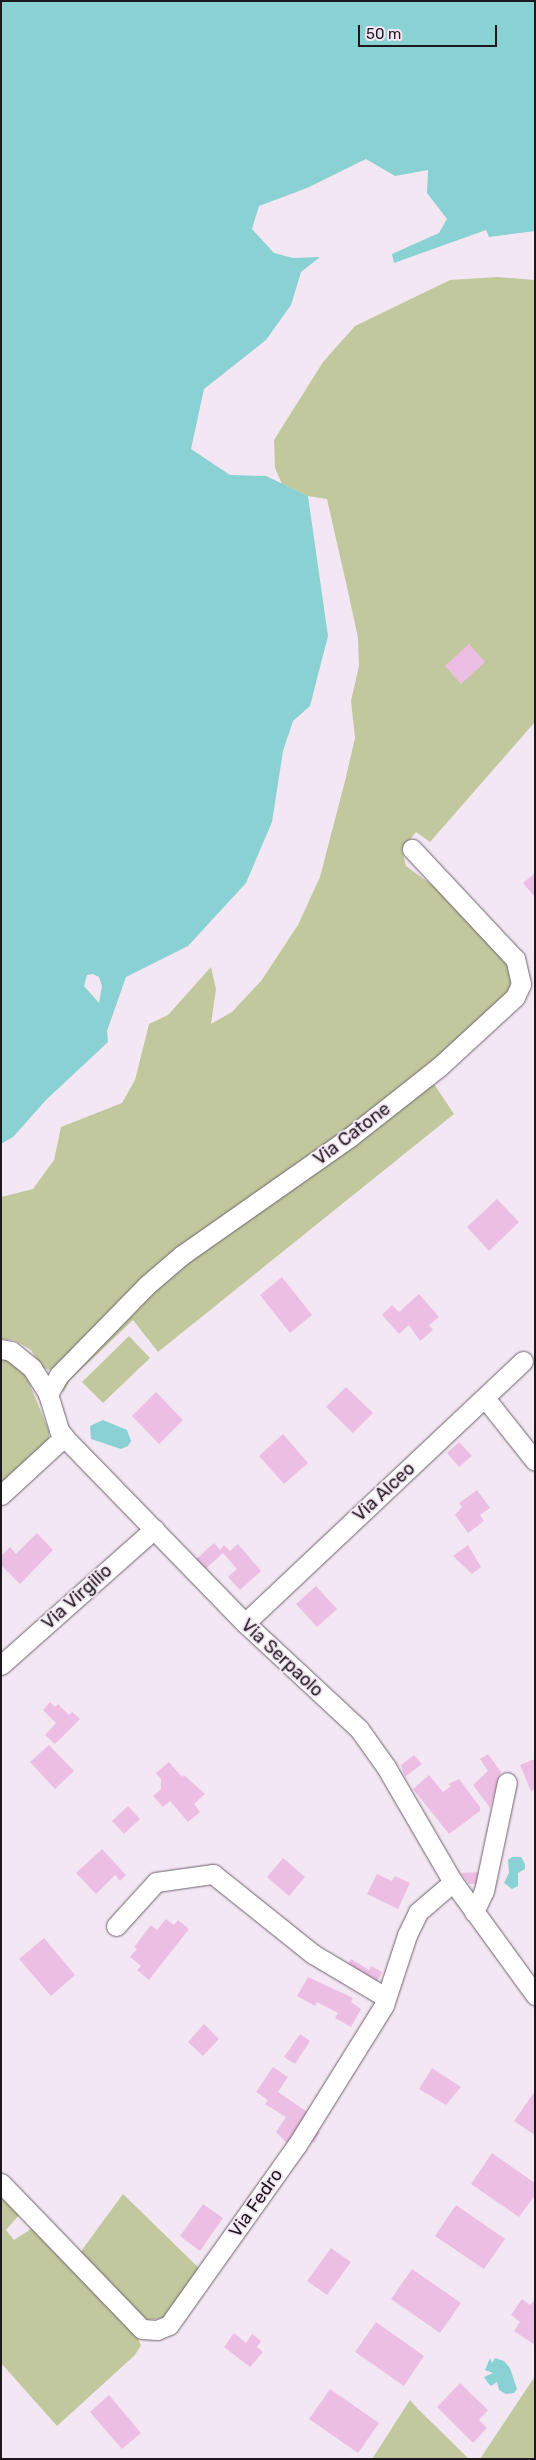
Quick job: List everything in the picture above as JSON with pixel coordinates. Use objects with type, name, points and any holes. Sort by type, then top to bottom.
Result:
[{"type":"street","name":"Via Catone","points":[[48,1394],[59,1375],[147,1285],[182,1255],[350,1137],[439,1067],[515,997],[521,984],[515,959],[412,850]]},
{"type":"street","name":"Via Serpaolo","points":[[1,1349],[11,1351],[32,1368],[48,1394],[59,1430],[64,1437],[244,1623],[359,1728],[386,1767],[453,1882],[535,1995]]},
{"type":"street","name":"Via Alceo","points":[[244,1623],[523,1361]]},
{"type":"street","points":[[485,1398],[535,1461]]},
{"type":"street","points":[[1,1495],[64,1437]]},
{"type":"street","name":"Via Virgilio","points":[[1,1665],[154,1529]]},
{"type":"street","points":[[474,1912],[484,1892],[506,1782]]},
{"type":"street","points":[[116,1926],[156,1882],[213,1874],[314,1954],[385,1997]]},
{"type":"street","name":"Via Fedro","points":[[1,2183],[136,2325],[142,2329],[157,2330],[169,2325],[298,2145],[384,2005],[385,1997],[418,1912],[453,1882]]},
{"type":"green space","points":[[497,277],[535,280],[535,722],[430,842],[416,832],[402,850],[406,866],[446,895],[503,955],[513,975],[509,989],[504,998],[474,1026],[63,1361],[50,1370],[42,1368],[31,1350],[14,1340],[1,1339],[1,1197],[33,1189],[54,1160],[61,1127],[122,1103],[135,1080],[149,1024],[168,1015],[211,967],[216,989],[211,1024],[232,1012],[261,981],[298,925],[320,877],[345,781],[355,738],[351,701],[359,666],[358,638],[327,499],[308,496],[282,484],[275,468],[274,440],[323,362],[355,326],[450,280]]},
{"type":"green space","points":[[427,1084],[434,1084],[454,1114],[158,1352],[133,1320],[70,1380],[63,1393],[64,1381],[153,1286]]},
{"type":"green space","points":[[129,1336],[150,1358],[103,1403],[82,1382]]},
{"type":"green space","points":[[1,1356],[17,1364],[28,1380],[49,1431],[49,1441],[1,1485]]},
{"type":"green space","points":[[1,2193],[20,2214],[6,2230],[14,2240],[34,2227],[134,2331],[141,2345],[135,2355],[57,2426],[1,2363]]},
{"type":"green space","points":[[123,2194],[202,2271],[165,2318],[145,2320],[79,2254]]},
{"type":"green space","points":[[535,2376],[535,2459],[480,2459]]},
{"type":"green space","points":[[410,2400],[418,2409],[469,2459],[372,2459]]},
{"type":"water","points":[[1,1],[535,1],[535,231],[489,237],[486,230],[394,263],[392,254],[439,233],[447,219],[427,193],[428,170],[395,176],[366,159],[307,188],[259,206],[252,229],[274,253],[293,258],[320,257],[301,272],[291,305],[266,340],[204,389],[191,449],[230,475],[266,476],[308,496],[328,636],[310,706],[293,721],[283,751],[272,822],[246,883],[188,946],[126,977],[107,1031],[108,1042],[46,1100],[13,1137],[1,1144]],"holes":[[[93,974],[99,977],[102,986],[99,1003],[84,986],[87,975]]]},
{"type":"water","points":[[103,1420],[127,1430],[131,1441],[128,1446],[121,1449],[91,1439],[90,1426]]},
{"type":"water","points":[[512,1857],[521,1857],[525,1864],[525,1869],[518,1873],[518,1886],[512,1889],[504,1883],[509,1873],[508,1860]]},
{"type":"water","points":[[490,2358],[492,2363],[495,2358],[504,2361],[510,2368],[517,2389],[514,2393],[506,2394],[499,2390],[497,2382],[491,2386],[488,2383],[484,2377],[493,2373],[485,2370]]},
{"type":"building","points":[[469,644],[485,662],[461,684],[445,666]]},
{"type":"building","points":[[535,873],[535,897],[523,883]]},
{"type":"building","points":[[497,1199],[519,1222],[489,1251],[467,1227]]},
{"type":"building","points":[[282,1277],[312,1315],[290,1333],[260,1295]]},
{"type":"building","points":[[419,1294],[439,1317],[429,1325],[433,1330],[420,1341],[409,1325],[399,1334],[382,1315],[392,1305],[399,1312]]},
{"type":"building","points":[[346,1387],[373,1413],[353,1433],[326,1407]]},
{"type":"building","points":[[156,1392],[183,1420],[159,1444],[132,1416]]},
{"type":"building","points":[[283,1434],[308,1463],[284,1484],[259,1456]]},
{"type":"building","points":[[459,1442],[472,1456],[459,1467],[447,1453]]},
{"type":"building","points":[[477,1490],[490,1508],[480,1515],[484,1521],[468,1533],[455,1515],[462,1507],[459,1503]]},
{"type":"building","points":[[37,1533],[53,1550],[20,1584],[1,1565],[1,1556],[10,1547],[16,1554]]},
{"type":"building","points":[[214,1543],[220,1550],[224,1545],[230,1551],[238,1544],[261,1571],[240,1590],[228,1577],[237,1569],[223,1553],[203,1571],[194,1561]]},
{"type":"building","points":[[468,1545],[481,1567],[472,1574],[453,1556]]},
{"type":"building","points":[[316,1586],[337,1609],[317,1627],[296,1604]]},
{"type":"building","points":[[50,1702],[55,1707],[58,1704],[69,1715],[72,1712],[80,1719],[55,1744],[45,1735],[56,1723],[43,1710]]},
{"type":"building","points":[[49,1745],[74,1771],[55,1789],[30,1762]]},
{"type":"building","points":[[488,1754],[501,1772],[490,1808],[473,1785],[488,1771],[480,1759]]},
{"type":"building","points":[[414,1755],[422,1764],[405,1777],[401,1765]]},
{"type":"building","points":[[535,1759],[535,1789],[531,1791],[520,1765]]},
{"type":"building","points":[[169,1762],[182,1777],[184,1775],[205,1794],[194,1804],[200,1812],[188,1822],[170,1801],[163,1807],[153,1796],[161,1789],[161,1779],[156,1773]]},
{"type":"building","points":[[429,1775],[443,1792],[451,1786],[448,1784],[459,1779],[480,1807],[480,1811],[449,1834],[413,1789]]},
{"type":"building","points":[[128,1806],[140,1819],[124,1834],[112,1821]]},
{"type":"building","points":[[102,1849],[126,1875],[120,1881],[115,1875],[96,1894],[76,1873]]},
{"type":"building","points":[[283,1858],[305,1877],[289,1896],[267,1877]]},
{"type":"building","points":[[480,1872],[477,1884],[469,1884],[461,1873]]},
{"type":"building","points":[[377,1874],[392,1881],[395,1876],[410,1883],[398,1909],[367,1894]]},
{"type":"building","points":[[166,1919],[174,1925],[178,1920],[189,1929],[149,1980],[137,1970],[141,1966],[130,1957],[137,1949],[134,1947],[151,1925],[157,1930]]},
{"type":"building","points":[[44,1938],[75,1975],[51,1996],[19,1959]]},
{"type":"building","points":[[351,1959],[369,1970],[371,1966],[382,1972],[376,1984],[347,1966]]},
{"type":"building","points":[[308,1977],[353,1998],[351,2002],[361,2009],[351,2027],[335,2018],[338,2013],[317,2002],[315,2006],[297,1996]]},
{"type":"building","points":[[204,2024],[219,2039],[203,2056],[188,2042]]},
{"type":"building","points":[[300,2034],[310,2041],[295,2064],[284,2057]]},
{"type":"building","points":[[273,2067],[288,2077],[278,2092],[309,2113],[288,2144],[276,2132],[286,2117],[265,2104],[268,2100],[256,2092]]},
{"type":"building","points":[[432,2068],[461,2087],[446,2105],[419,2089]]},
{"type":"building","points":[[535,2091],[535,2135],[514,2121]]},
{"type":"building","points":[[315,2130],[320,2132],[314,2143],[309,2140]]},
{"type":"building","points":[[492,2153],[535,2183],[535,2195],[519,2217],[471,2184]]},
{"type":"building","points":[[203,2204],[223,2218],[200,2251],[180,2236]]},
{"type":"building","points":[[456,2205],[505,2239],[484,2269],[435,2236]]},
{"type":"building","points":[[331,2248],[351,2262],[327,2295],[307,2281]]},
{"type":"building","points":[[412,2269],[461,2303],[440,2333],[391,2299]]},
{"type":"building","points":[[522,2299],[530,2305],[535,2299],[535,2345],[514,2331],[520,2322],[511,2315]]},
{"type":"building","points":[[376,2322],[424,2356],[404,2386],[355,2352]]},
{"type":"building","points":[[234,2333],[246,2343],[252,2334],[261,2341],[257,2347],[263,2352],[250,2367],[224,2347]]},
{"type":"building","points":[[460,2383],[488,2410],[479,2420],[487,2428],[473,2443],[437,2407]]},
{"type":"building","points":[[330,2389],[379,2423],[358,2453],[309,2419]]},
{"type":"building","points":[[109,2395],[141,2433],[122,2449],[90,2412]]}]
